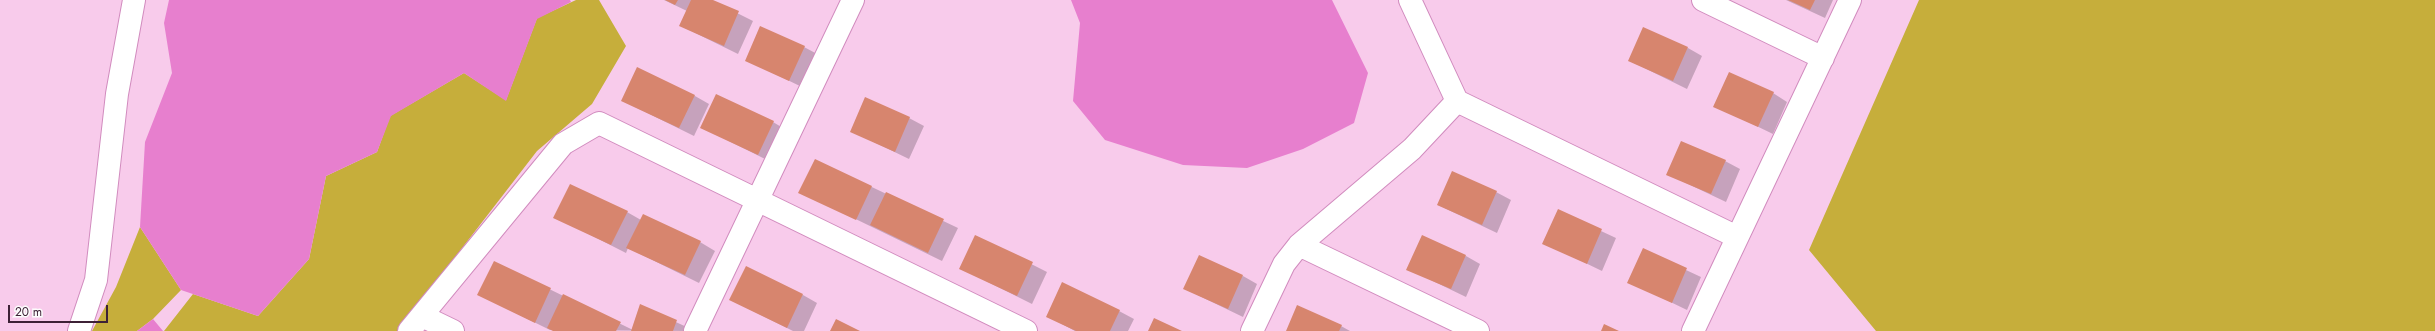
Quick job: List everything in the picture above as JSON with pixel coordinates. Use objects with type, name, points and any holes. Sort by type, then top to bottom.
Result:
[{"type":"street","points":[[78,331],[96,280],[117,94],[134,0]]},
{"type":"street","points":[[695,331],[758,202],[853,0]]},
{"type":"street","points":[[1410,0],[1457,101],[1737,237]]},
{"type":"street","points":[[1703,0],[1823,58]]},
{"type":"street","points":[[1693,331],[1850,0]]},
{"type":"street","points":[[1252,331],[1284,264],[1299,245],[1412,149],[1457,101]]},
{"type":"street","points":[[452,331],[416,324],[563,144],[599,123],[758,202],[1026,331]]},
{"type":"street","points":[[1299,245],[1478,331]]},
{"type":"shaded area","points":[[169,0],[570,0],[571,2],[537,19],[506,101],[464,73],[391,116],[377,152],[326,176],[309,259],[258,316],[181,290],[140,227],[145,142],[172,73],[164,23]]},
{"type":"shaded area","points":[[576,0],[599,0],[626,46],[592,104],[537,151],[398,331],[164,331],[193,294],[258,316],[309,259],[326,176],[377,152],[390,116],[464,73],[506,100],[537,18]]},
{"type":"shaded area","points":[[1071,0],[1332,0],[1368,73],[1354,123],[1303,149],[1247,168],[1183,165],[1105,140],[1073,101],[1080,23]]},
{"type":"shaded area","points":[[1919,0],[2435,0],[2435,331],[1876,331],[1809,250]]},
{"type":"shaded area","points":[[140,227],[181,290],[153,319],[137,331],[92,331],[116,287]]},
{"type":"shaded area","points":[[153,319],[163,331],[137,331]]},
{"type":"building","points":[[665,0],[678,0],[675,5]]},
{"type":"building","points":[[691,0],[713,0],[739,11],[724,46],[679,26]]},
{"type":"building","points":[[1788,0],[1815,0],[1810,10]]},
{"type":"building","points":[[760,26],[805,46],[789,81],[745,61]]},
{"type":"building","points":[[1643,27],[1688,47],[1673,81],[1628,61]]},
{"type":"building","points":[[637,67],[695,95],[679,128],[621,101]]},
{"type":"building","points":[[1729,72],[1774,92],[1758,127],[1713,107]]},
{"type":"building","points":[[716,94],[774,121],[758,155],[700,128]]},
{"type":"building","points":[[865,97],[910,117],[895,152],[850,132]]},
{"type":"building","points":[[1681,141],[1726,160],[1711,194],[1666,175]]},
{"type":"building","points":[[815,159],[872,186],[856,220],[798,193]]},
{"type":"building","points":[[1452,171],[1497,191],[1482,225],[1437,205]]},
{"type":"building","points":[[570,184],[628,211],[611,245],[553,218]]},
{"type":"building","points":[[886,192],[944,219],[928,253],[870,225]]},
{"type":"building","points":[[1558,209],[1602,229],[1587,264],[1542,244]]},
{"type":"building","points":[[643,214],[701,241],[685,275],[626,248]]},
{"type":"building","points":[[975,235],[1033,262],[1017,296],[959,269]]},
{"type":"building","points":[[1422,235],[1466,255],[1451,289],[1406,270]]},
{"type":"building","points":[[1643,248],[1687,268],[1672,303],[1627,283]]},
{"type":"building","points":[[1199,255],[1243,275],[1228,309],[1183,289]]},
{"type":"building","points":[[494,261],[551,288],[535,323],[477,295]]},
{"type":"building","points":[[746,266],[803,294],[787,328],[729,300]]},
{"type":"building","points":[[1062,282],[1120,310],[1110,331],[1076,331],[1046,317]]},
{"type":"building","points":[[563,294],[621,322],[616,331],[553,331],[547,328]]},
{"type":"building","points":[[640,304],[677,320],[673,331],[631,331]]},
{"type":"building","points":[[1297,305],[1342,325],[1339,331],[1286,331]]},
{"type":"building","points":[[1154,318],[1182,331],[1148,331]]},
{"type":"building","points":[[836,319],[860,331],[830,331]]},
{"type":"building","points":[[1604,324],[1619,331],[1601,331]]}]
